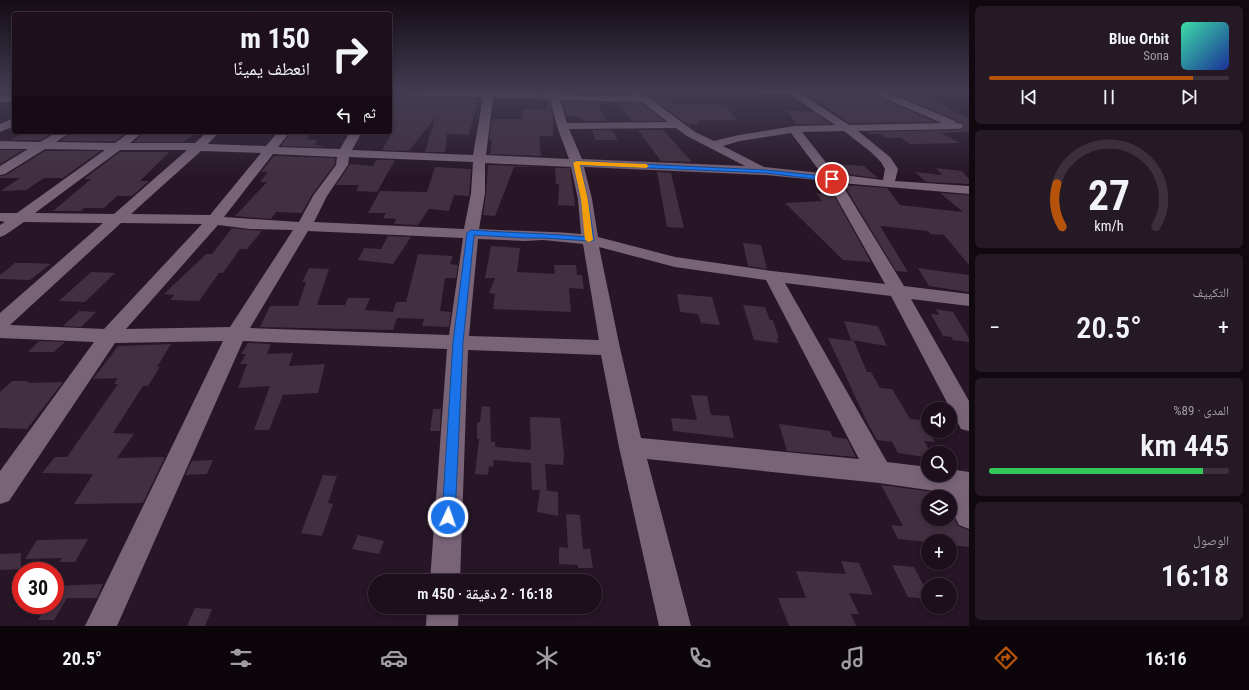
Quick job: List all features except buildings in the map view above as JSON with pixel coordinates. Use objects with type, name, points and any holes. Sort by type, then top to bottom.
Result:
[{"type":"street","points":[[445,574],[458,342],[471,233],[478,193],[479,159],[484,120]]},
{"type":"street","points":[[561,120],[576,163],[585,200],[590,240],[610,348],[631,447],[675,626]]},
{"type":"street","points":[[672,120],[713,145],[766,172]]},
{"type":"street","points":[[834,120],[886,159],[891,167],[892,173],[887,184]]},
{"type":"street","points":[[943,120],[969,132]]},
{"type":"street","points":[[0,128],[12,122]]},
{"type":"street","points":[[713,145],[739,138],[794,129],[847,129],[954,125],[969,122]]},
{"type":"street","points":[[562,126],[678,125]]},
{"type":"street","points":[[794,129],[832,179],[896,290],[969,422]]},
{"type":"street","points":[[0,170],[62,134]]},
{"type":"street","points":[[0,232],[18,217],[134,134]]},
{"type":"street","points":[[0,323],[198,148],[211,134]]},
{"type":"street","points":[[0,492],[109,336],[214,220],[283,134]]},
{"type":"street","points":[[101,626],[236,334],[314,210],[320,196],[342,165],[344,153],[355,134]]},
{"type":"street","points":[[0,145],[198,148],[576,163],[766,172],[887,184],[969,190]]},
{"type":"street","points":[[0,217],[214,220],[250,224],[304,225],[524,236],[543,235],[590,240],[675,262],[772,276],[969,300]]},
{"type":"street","points":[[772,276],[879,472]]},
{"type":"street","points":[[0,331],[109,336],[236,334],[610,348]]},
{"type":"street","points":[[631,447],[879,472],[960,483],[969,516]]},
{"type":"street","points":[[442,626],[443,614]]},
{"type":"slow traffic","points":[[589,240],[585,200],[576,163],[646,166]]},
{"type":"route","points":[[448,517],[458,342],[471,233],[524,236],[543,235],[590,240],[585,200],[576,163],[766,172],[832,179]]}]
